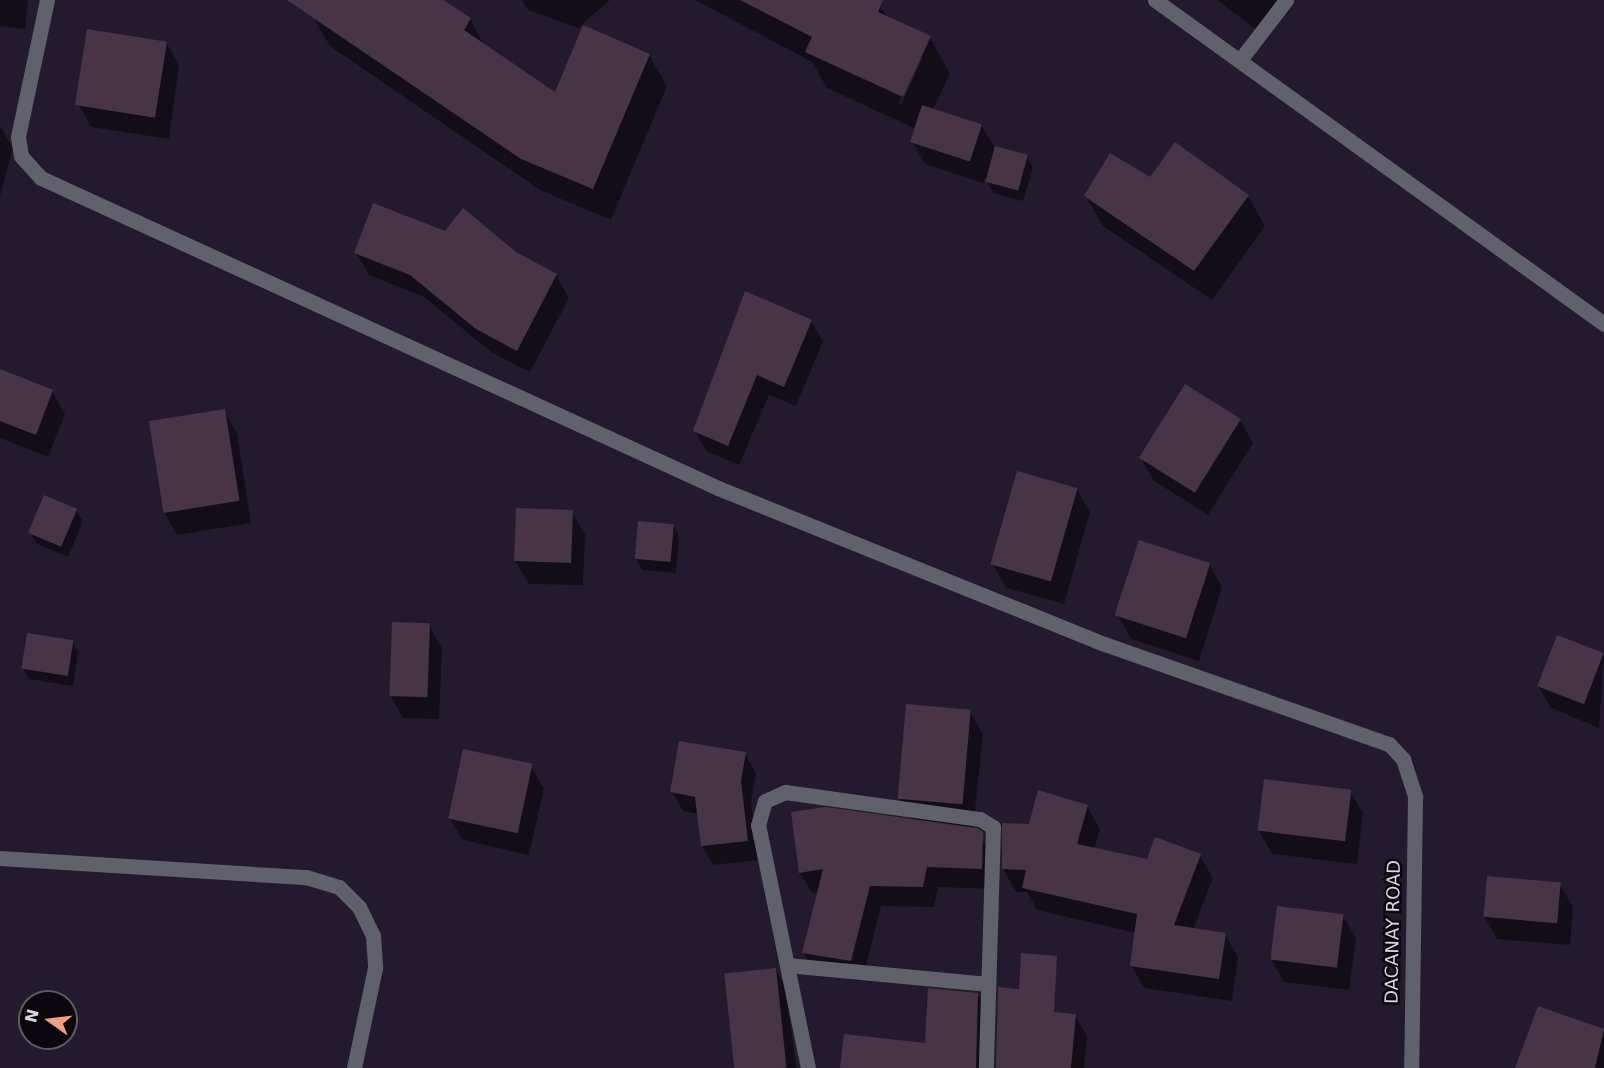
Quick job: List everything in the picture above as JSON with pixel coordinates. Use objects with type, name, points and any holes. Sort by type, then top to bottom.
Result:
[{"type":"street","name":"DACANAY ROAD","points":[[47,0],[18,137],[21,156],[41,178],[718,488],[1096,641],[1371,734],[1404,759],[1415,797],[1411,1068]]},
{"type":"street","points":[[1155,0],[1604,324]]},
{"type":"street","points":[[1240,60],[1286,0]]},
{"type":"street","points":[[808,1068],[758,825],[765,801],[785,792],[980,819],[993,827],[986,1068]]},
{"type":"street","points":[[0,858],[306,877],[339,887],[359,907],[373,936],[375,968],[354,1068]]},
{"type":"street","points":[[787,965],[988,984]]},
{"type":"building","points":[[287,0],[443,0],[471,18],[464,30],[555,92],[583,25],[650,54],[593,189],[521,159]]},
{"type":"building","points":[[740,0],[883,0],[878,12],[931,36],[903,97],[805,52],[812,37]]},
{"type":"building","points":[[87,29],[167,42],[155,118],[75,105]]},
{"type":"building","points":[[922,105],[982,124],[970,162],[910,142]]},
{"type":"building","points":[[1175,142],[1249,195],[1194,271],[1084,196],[1110,153],[1150,177]]},
{"type":"building","points":[[995,146],[1028,155],[1018,191],[985,182]]},
{"type":"building","points":[[373,203],[445,231],[463,208],[516,252],[557,274],[517,351],[476,329],[410,275],[354,253]]},
{"type":"building","points":[[745,291],[812,320],[784,387],[757,375],[728,446],[693,431]]},
{"type":"building","points":[[0,369],[53,390],[36,435],[0,421]]},
{"type":"building","points":[[1185,384],[1241,419],[1195,493],[1139,458]]},
{"type":"building","points":[[225,409],[240,501],[163,513],[149,421]]},
{"type":"building","points":[[1017,471],[1078,488],[1051,582],[990,564]]},
{"type":"building","points":[[44,495],[77,509],[61,547],[28,533]]},
{"type":"building","points":[[516,508],[573,510],[571,563],[514,561]]},
{"type":"building","points":[[638,521],[674,524],[671,562],[635,559]]},
{"type":"building","points":[[1139,540],[1210,563],[1186,638],[1115,615]]},
{"type":"building","points":[[392,622],[430,623],[427,697],[389,696]]},
{"type":"building","points":[[27,633],[73,640],[68,676],[21,669]]},
{"type":"building","points":[[1557,635],[1604,653],[1584,704],[1537,686]]},
{"type":"building","points":[[906,704],[971,710],[962,804],[898,799]]},
{"type":"building","points":[[679,741],[746,752],[741,781],[748,841],[701,846],[695,797],[670,792]]},
{"type":"building","points":[[463,749],[532,764],[518,833],[448,818]]},
{"type":"building","points":[[1264,779],[1351,790],[1345,841],[1258,831]]},
{"type":"building","points":[[1038,790],[1088,805],[1077,844],[1147,859],[1155,837],[1201,854],[1174,925],[1226,933],[1219,979],[1130,966],[1137,914],[1022,888],[1026,870],[1002,869],[1002,823],[1029,824]]},
{"type":"building","points":[[826,807],[977,828],[983,832],[982,869],[927,867],[923,887],[870,886],[851,961],[802,953],[823,869],[799,873],[791,812]]},
{"type":"building","points":[[1487,876],[1561,882],[1557,923],[1483,917]]},
{"type":"building","points":[[1277,906],[1344,914],[1337,968],[1270,960]]},
{"type":"building","points":[[1021,953],[1057,956],[1054,1012],[1076,1014],[1071,1068],[996,1068],[998,987],[1019,989]]},
{"type":"building","points":[[776,968],[786,1067],[734,1068],[724,973]]},
{"type":"building","points":[[928,988],[978,993],[976,1068],[840,1068],[844,1034],[925,1043]]},
{"type":"building","points":[[1538,1006],[1604,1029],[1595,1068],[1515,1068]]}]
